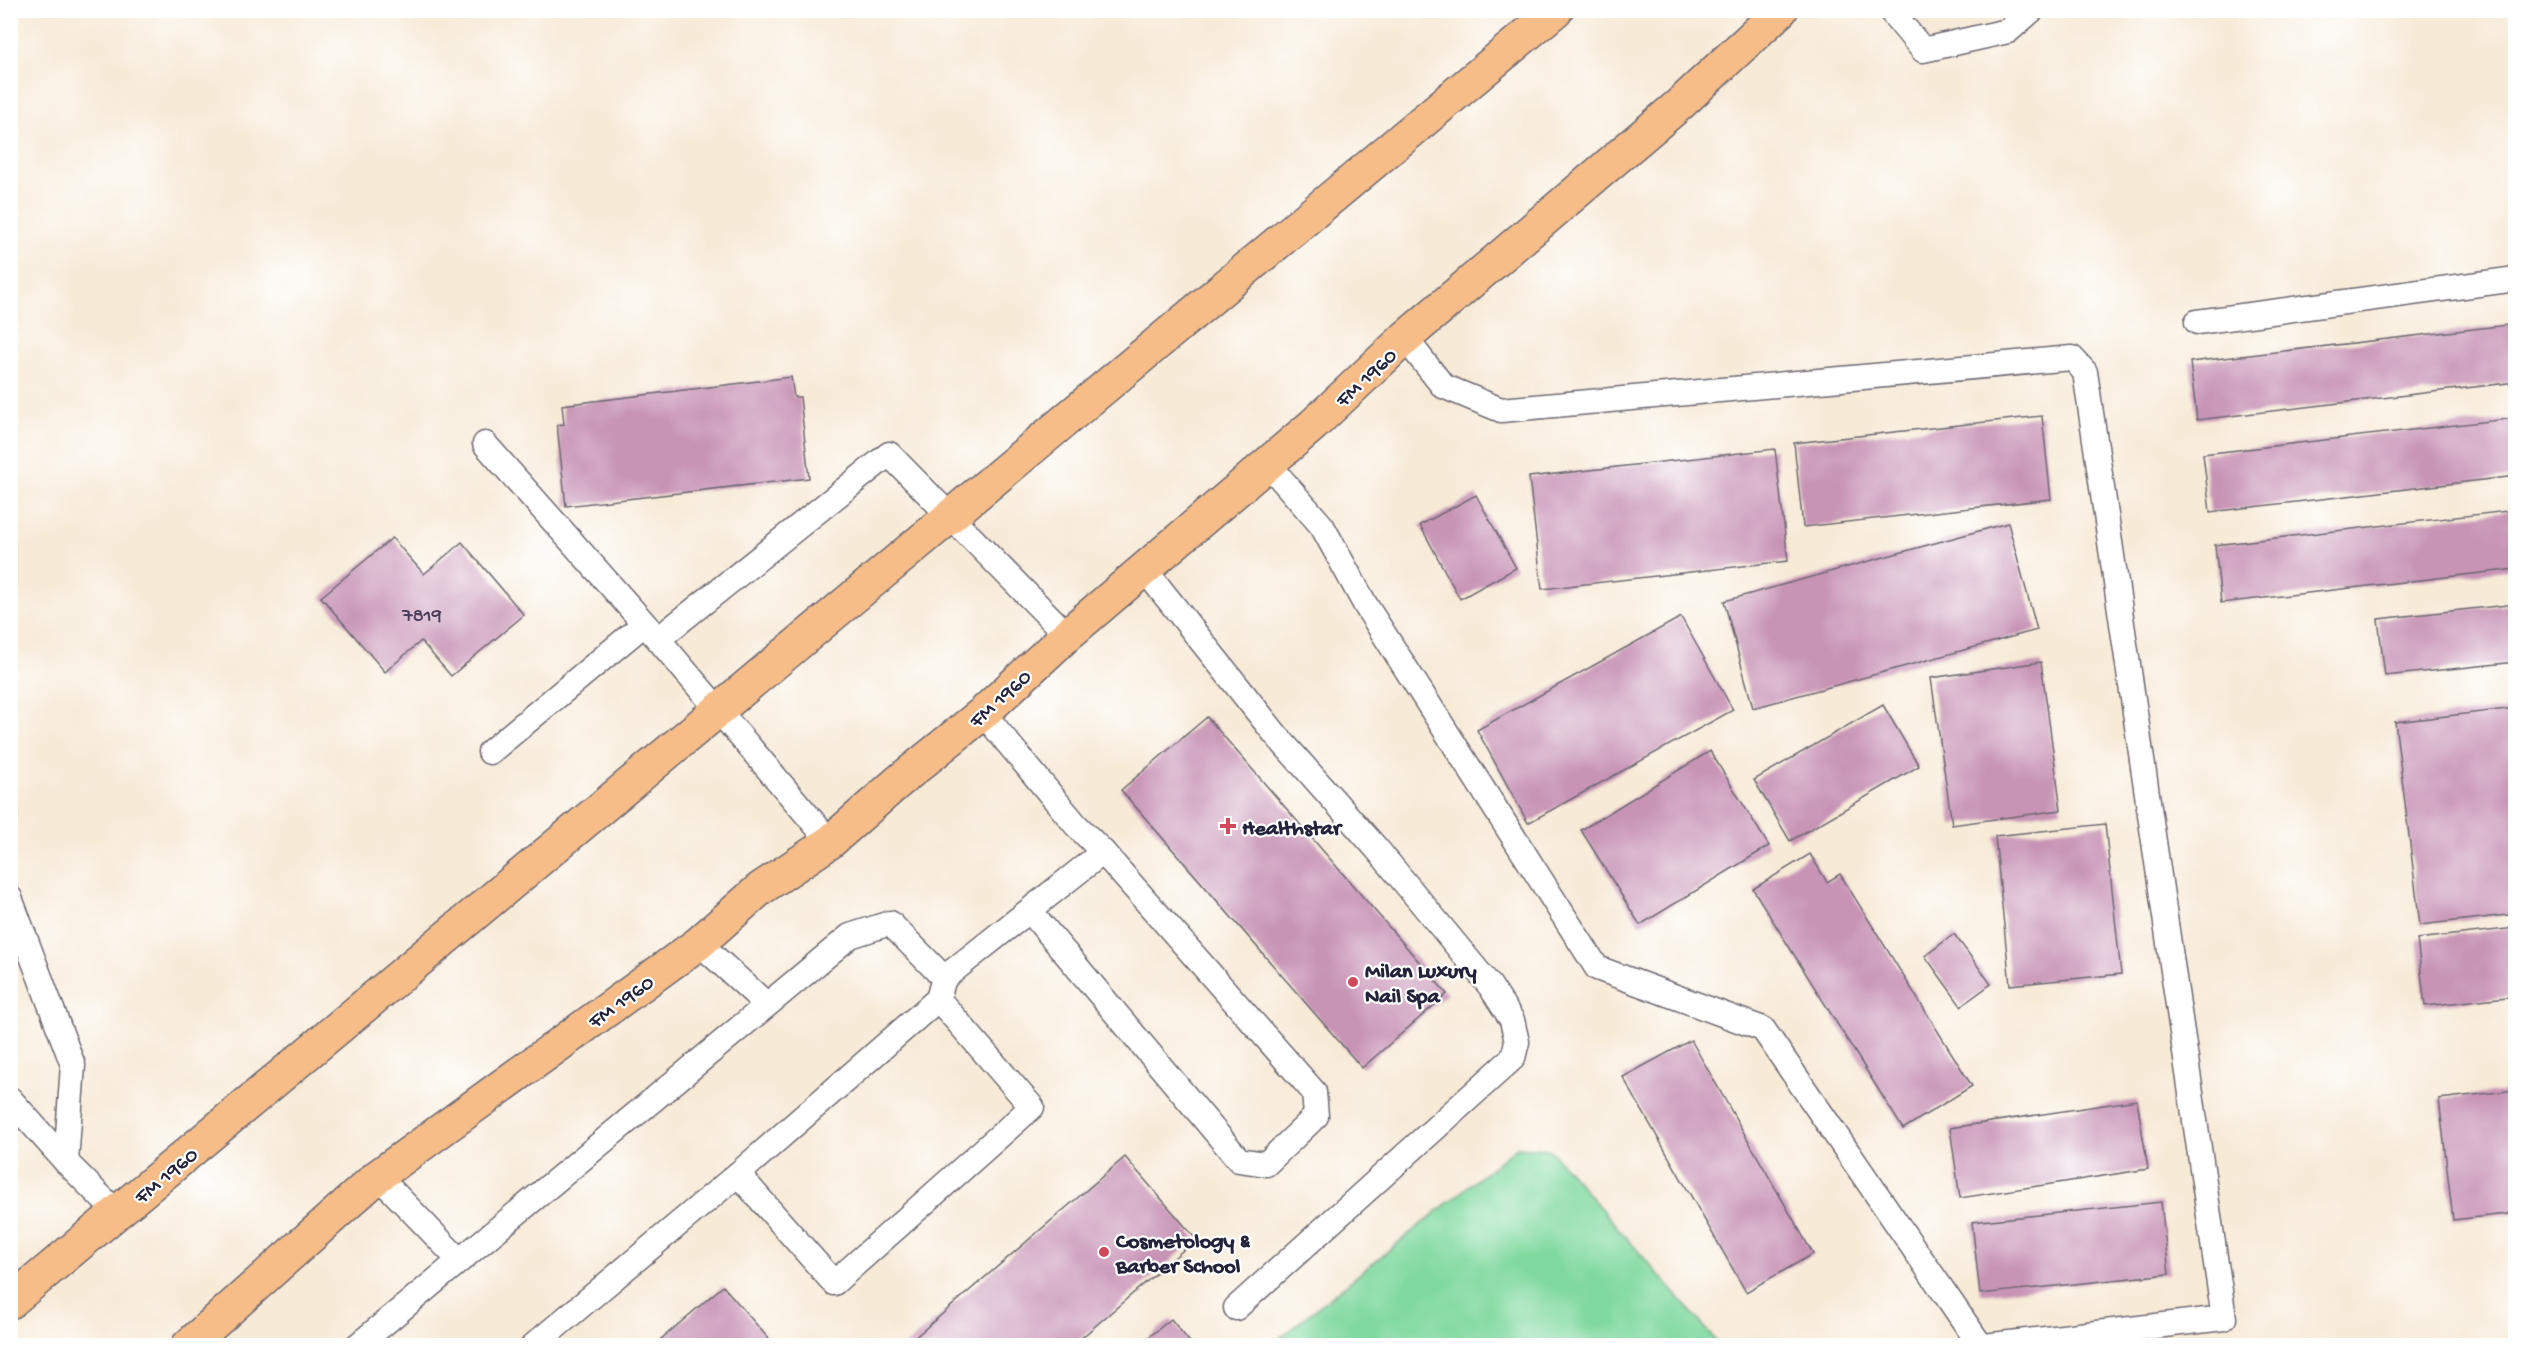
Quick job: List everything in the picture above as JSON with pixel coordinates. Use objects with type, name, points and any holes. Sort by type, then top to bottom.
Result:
[{"type":"main road","name":"FM 1960","points":[[12,1301],[1557,10]]},
{"type":"main road","name":"FM 1960","points":[[188,1346],[378,1176],[699,943],[760,889],[830,842],[898,782],[983,713],[1068,635],[1313,425],[1405,338],[1680,104],[1780,10]]},
{"type":"lane","points":[[1890,10],[1923,50],[2008,31],[2032,10]]},
{"type":"lane","points":[[2197,322],[2516,279]]},
{"type":"lane","points":[[1268,464],[1322,526],[1366,606],[1596,968],[1763,1029],[1983,1346],[2224,1318],[2085,372],[2072,358],[1501,410],[1443,386],[1405,338]]},
{"type":"lane","points":[[485,444],[651,632],[830,842]]},
{"type":"lane","points":[[490,752],[889,454],[1068,635]]},
{"type":"lane","points":[[1145,570],[1276,735],[1377,849],[1490,986],[1512,1020],[1517,1042],[1513,1058],[1236,1308]]},
{"type":"lane","points":[[983,713],[1076,825],[1103,852],[1314,1092],[1316,1116],[1266,1164],[1239,1160],[1030,911]]},
{"type":"lane","points":[[533,1346],[738,1174],[941,988],[1103,852]]},
{"type":"lane","points":[[10,898],[73,1065],[66,1162]]},
{"type":"lane","points":[[357,1346],[850,936],[890,923],[1032,1107],[834,1283],[738,1174]]},
{"type":"lane","points":[[699,943],[766,1004]]},
{"type":"lane","points":[[10,1099],[66,1162],[117,1213]]},
{"type":"lane","points":[[378,1176],[459,1260]]},
{"type":"green space","points":[[1517,1147],[1549,1149],[1720,1345],[1271,1345]]},
{"type":"building","points":[[2516,324],[2516,382],[2197,420],[2190,362]]},
{"type":"building","points":[[791,377],[794,397],[800,397],[809,478],[566,506],[557,425],[564,424],[562,405]]},
{"type":"building","points":[[2042,416],[2051,499],[1803,527],[1794,443]]},
{"type":"building","points":[[2516,418],[2516,476],[2210,512],[2203,454]]},
{"type":"building","points":[[1775,449],[1788,561],[1542,589],[1529,477]]},
{"type":"building","points":[[1476,495],[1516,568],[1460,599],[1420,525]]},
{"type":"building","points":[[2516,510],[2516,569],[2221,603],[2215,545]]},
{"type":"building","points":[[2008,523],[2037,630],[1753,708],[1724,601]]},
{"type":"building","points":[[392,538],[424,574],[462,542],[524,615],[451,676],[421,641],[385,672],[321,597]]},
{"type":"building","points":[[2516,604],[2516,662],[2385,676],[2378,619]]},
{"type":"building","points":[[1681,617],[1733,710],[1528,823],[1477,730]]},
{"type":"building","points":[[2041,662],[2061,810],[1952,825],[1931,678]]},
{"type":"building","points":[[1883,705],[1919,766],[1790,841],[1754,780]]},
{"type":"building","points":[[2516,708],[2516,914],[2420,925],[2395,722]]},
{"type":"building","points":[[1207,717],[1447,994],[1362,1068],[1121,790]]},
{"type":"building","points":[[1710,751],[1769,846],[1640,925],[1581,830]]},
{"type":"building","points":[[2105,824],[2121,974],[2010,985],[1995,836]]},
{"type":"building","points":[[1810,854],[1827,882],[1840,874],[1972,1086],[1903,1129],[1753,889]]},
{"type":"building","points":[[2516,928],[2516,996],[2425,1006],[2417,939]]},
{"type":"building","points":[[1954,934],[1991,984],[1961,1006],[1925,956]]},
{"type":"building","points":[[1691,1040],[1813,1254],[1746,1292],[1623,1077]]},
{"type":"building","points":[[2516,1090],[2516,1213],[2453,1220],[2439,1099]]},
{"type":"building","points":[[2137,1100],[2148,1169],[1960,1198],[1950,1128]]},
{"type":"building","points":[[1125,1157],[1196,1239],[1072,1346],[905,1346]]},
{"type":"building","points":[[2161,1202],[2169,1274],[1980,1294],[1972,1222]]},
{"type":"building","points":[[723,1286],[775,1346],[653,1346]]},
{"type":"building","points":[[1171,1319],[1193,1346],[1138,1346]]},
{"type":"place","name":"Healthstar","points":[[1228,826]]},
{"type":"place","name":"Milan Luxury Nail Spa","points":[[1353,982]]},
{"type":"place","name":"Cosmetology & Barber School","points":[[1104,1252]]}]
